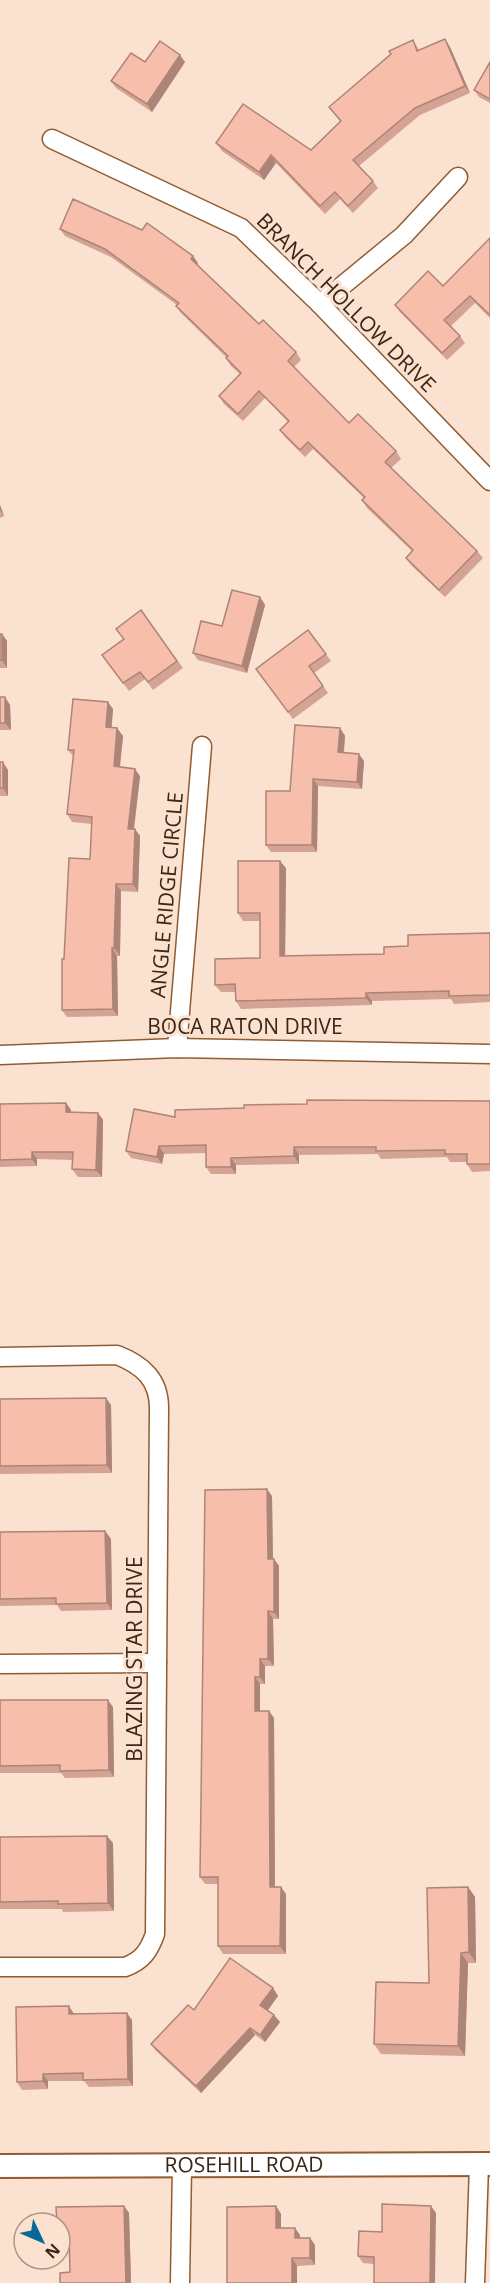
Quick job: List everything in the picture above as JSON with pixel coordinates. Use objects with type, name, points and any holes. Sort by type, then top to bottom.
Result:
[{"type":"street","name":"BRANCH HOLLOW DRIVE","points":[[52,139],[241,228],[320,304],[490,481]]},
{"type":"street","points":[[320,304],[404,235],[458,177]]},
{"type":"street","name":"ANGLE RIDGE CIRCLE","points":[[177,1048],[202,746]]},
{"type":"street","name":"BOCA RATON DRIVE","points":[[0,1055],[177,1048],[490,1054]]},
{"type":"street","name":"BLAZING STAR DRIVE","points":[[0,1357],[117,1356],[142,1368],[153,1379],[159,1393],[155,1934],[145,1954],[137,1963],[125,1967],[0,1967]]},
{"type":"street","points":[[0,1664],[157,1663]]},
{"type":"street","points":[[475,2283],[485,2165]]},
{"type":"street","name":"ROSEHILL ROAD","points":[[0,2166],[485,2165]]},
{"type":"street","points":[[180,2283],[182,2167]]},
{"type":"building","points":[[445,39],[465,86],[415,108],[353,160],[373,181],[348,206],[335,192],[320,206],[271,155],[259,172],[216,143],[243,104],[311,150],[341,121],[329,107],[391,54],[389,51],[413,40],[417,51]]},
{"type":"building","points":[[160,41],[180,55],[147,104],[111,81],[131,53],[145,62]]},
{"type":"building","points":[[490,62],[490,99],[474,90]]},
{"type":"building","points":[[73,199],[142,230],[147,223],[193,256],[191,259],[259,324],[263,320],[296,352],[288,361],[349,423],[358,414],[396,451],[385,462],[477,551],[439,590],[406,558],[413,550],[362,500],[365,497],[308,442],[300,450],[280,430],[289,421],[259,391],[238,414],[219,396],[241,373],[226,358],[228,356],[176,306],[179,303],[105,249],[60,229]]},
{"type":"building","points":[[490,238],[490,315],[470,296],[444,320],[460,336],[442,353],[395,305],[428,271],[443,286]]},
{"type":"building","points":[[232,590],[260,597],[242,666],[193,653],[201,621],[222,626]]},
{"type":"building","points":[[141,610],[177,661],[148,682],[140,672],[123,683],[102,655],[124,639],[116,629]]},
{"type":"building","points":[[308,630],[326,654],[309,666],[323,686],[288,712],[256,669]]},
{"type":"building","points":[[0,634],[2,634],[2,660],[0,660]]},
{"type":"building","points":[[0,697],[5,697],[5,723],[0,723]]},
{"type":"building","points":[[73,699],[108,702],[106,727],[117,728],[114,766],[135,769],[128,829],[135,829],[133,884],[116,884],[114,948],[112,948],[113,1009],[62,1010],[62,959],[64,959],[69,858],[90,859],[92,817],[67,814],[74,750],[68,750]]},
{"type":"building","points":[[295,725],[340,728],[338,752],[359,754],[357,782],[313,779],[312,845],[266,845],[266,791],[290,791]]},
{"type":"building","points":[[0,762],[3,762],[3,788],[0,788]]},
{"type":"building","points":[[238,861],[280,861],[280,956],[384,954],[384,947],[408,946],[408,935],[490,933],[490,995],[449,996],[449,991],[366,993],[366,998],[236,1001],[235,984],[215,985],[215,959],[260,958],[260,913],[238,913]]},
{"type":"building","points":[[307,1100],[490,1101],[490,1164],[467,1164],[467,1154],[445,1154],[445,1150],[376,1151],[376,1147],[294,1147],[294,1156],[231,1158],[231,1167],[206,1167],[206,1145],[159,1146],[157,1157],[126,1151],[134,1109],[175,1117],[175,1110],[244,1108],[244,1105],[307,1104]]},
{"type":"building","points":[[66,1103],[66,1112],[98,1113],[96,1170],[72,1169],[73,1152],[32,1152],[32,1159],[0,1160],[0,1104]]},
{"type":"building","points":[[106,1398],[107,1465],[0,1466],[0,1399]]},
{"type":"building","points":[[267,1489],[268,1559],[274,1559],[274,1612],[268,1611],[268,1659],[260,1659],[260,1677],[255,1677],[255,1711],[269,1711],[270,1887],[281,1887],[280,1946],[218,1946],[218,1877],[200,1877],[205,1490]]},
{"type":"building","points":[[105,1531],[107,1603],[56,1604],[56,1598],[0,1599],[0,1532]]},
{"type":"building","points":[[0,1700],[108,1700],[109,1770],[60,1771],[60,1765],[0,1766]]},
{"type":"building","points":[[107,1836],[108,1903],[0,1902],[0,1837]]},
{"type":"building","points":[[468,1887],[469,1952],[461,1953],[458,2046],[374,2044],[376,1982],[429,1983],[427,1888]]},
{"type":"building","points":[[230,1958],[273,1988],[260,2005],[274,2015],[260,2035],[250,2028],[196,2086],[151,2044],[188,2005],[194,2010]]},
{"type":"building","points":[[69,2006],[69,2014],[127,2013],[128,2079],[83,2080],[83,2073],[43,2074],[43,2081],[17,2082],[16,2007]]},
{"type":"building","points":[[382,2204],[431,2206],[430,2283],[374,2283],[374,2257],[358,2256],[359,2231],[382,2232]]},
{"type":"building","points":[[124,2206],[126,2283],[60,2283],[60,2273],[72,2271],[72,2211],[56,2211],[56,2207]]},
{"type":"building","points":[[276,2206],[276,2228],[295,2228],[295,2238],[310,2238],[310,2258],[292,2258],[292,2283],[227,2283],[227,2207]]}]
